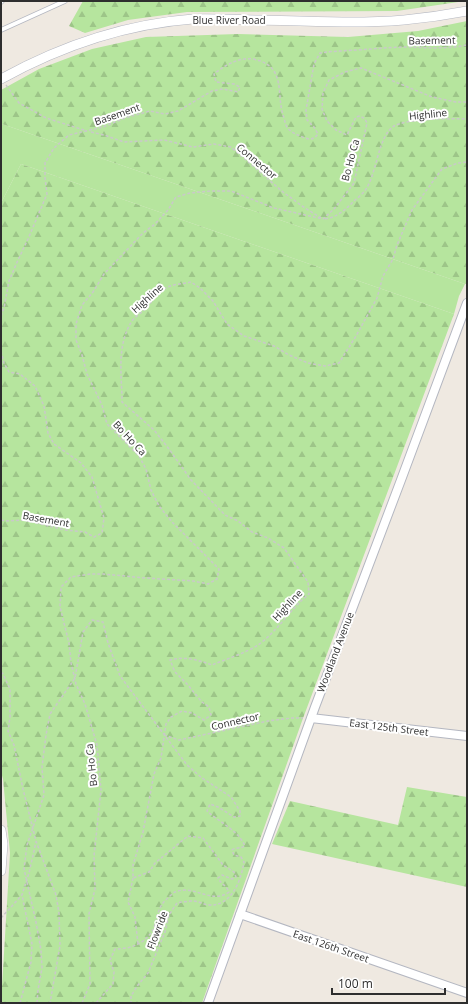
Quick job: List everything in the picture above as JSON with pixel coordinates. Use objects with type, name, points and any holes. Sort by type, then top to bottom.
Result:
[{"type":"street","name":"Blue River Road","points":[[1,78],[38,59],[67,47],[103,35],[148,25],[193,19],[366,22],[442,16],[467,10]]},
{"type":"street","name":"Woodland Avenue","points":[[208,1003],[311,718],[404,474],[467,302]]},
{"type":"street","name":"East 125th Street","points":[[311,718],[467,736]]},
{"type":"street","points":[[1,830],[1,871]]},
{"type":"street","name":"East 126th Street","points":[[240,914],[467,993]]},
{"type":"lane","points":[[1,30],[65,1]]},
{"type":"path","name":"Basement","points":[[1,316],[9,281],[46,194],[45,163],[54,148],[69,135],[89,132],[150,110],[165,114],[178,111],[212,90],[223,89],[238,92],[240,87],[234,84],[216,82],[214,74],[232,62],[249,59],[263,61],[276,73],[280,87],[281,111],[286,126],[295,134],[309,139],[314,138],[318,134],[314,126],[307,120],[306,110],[314,64],[320,53],[376,48],[439,48],[467,45]]},
{"type":"path","name":"Bo Ho Ca","points":[[82,1003],[90,984],[89,914],[95,889],[94,856],[101,790],[97,745],[85,704],[75,678],[69,643],[60,607],[62,588],[71,577],[90,574],[193,581],[208,584],[217,579],[219,569],[172,522],[159,506],[151,490],[146,469],[139,456],[107,424],[102,405],[87,374],[76,340],[76,324],[82,305],[93,292],[104,274],[143,233],[155,224],[168,210],[176,198],[190,193],[211,191],[231,192],[274,208],[324,219],[354,183],[367,123],[365,119],[360,116],[356,117],[347,135],[336,130],[327,121],[322,108],[323,93],[329,80],[345,72],[361,68],[432,97],[456,102],[467,102]]},
{"type":"path","name":"Connector","points":[[1,78],[19,103],[46,118],[89,132],[104,135],[124,142],[164,140],[193,146],[214,144],[231,147],[283,192],[302,206],[324,219]]},
{"type":"path","name":"Highline","points":[[324,219],[335,217],[344,211],[366,190],[373,174],[384,138],[394,126],[409,122],[447,118],[467,119]]},
{"type":"path","name":"Highline","points":[[138,945],[135,917],[128,902],[133,878],[133,865],[143,832],[154,774],[161,758],[166,724],[171,717],[182,711],[192,713],[204,720],[211,715],[209,707],[202,702],[175,672],[170,660],[177,658],[198,660],[212,665],[257,645],[272,632],[294,607],[309,594],[308,582],[284,548],[268,538],[252,532],[238,521],[224,515],[205,493],[191,480],[154,430],[122,402],[120,371],[121,354],[125,337],[132,320],[142,313],[164,289],[191,282],[200,288],[213,301],[227,324],[244,336],[274,346],[289,355],[308,363],[325,366],[339,363],[356,336],[376,298],[383,276],[393,259],[397,245],[412,210],[442,169],[458,163],[467,162]]},
{"type":"path","name":"Basement","points":[[1,351],[4,363],[9,372],[20,374],[35,386],[44,406],[48,433],[54,444],[81,463],[92,477],[104,518],[102,534],[94,537],[84,532],[65,530],[24,520],[1,520]]},
{"type":"path","points":[[37,1003],[42,968],[41,950],[24,869],[27,845],[44,795],[42,767],[50,714],[75,678],[83,632],[92,620],[103,622],[108,643],[120,676],[164,735]]},
{"type":"path","points":[[1,672],[10,689],[10,718],[8,731],[14,745],[36,841],[56,895],[59,913],[60,946],[50,1003]]},
{"type":"path","name":"Connector","points":[[164,735],[179,740],[268,721],[292,718],[311,718]]},
{"type":"path","name":"Flowride","points":[[131,1003],[131,996],[148,973],[165,932],[169,915],[177,903],[192,901],[209,905],[221,902],[234,893],[242,876],[244,862],[241,857],[234,855],[232,850],[235,848],[242,848],[244,846],[243,842],[231,829],[207,811],[210,804],[234,817],[240,816],[240,811],[231,797],[202,778],[187,765],[164,735]]},
{"type":"path","points":[[96,1003],[113,984],[114,972],[110,960],[116,949],[125,949],[138,945],[151,933],[164,901],[175,892],[192,890],[216,897],[225,895],[229,892],[221,884],[218,878],[222,875],[232,879],[236,877],[234,872],[223,865],[203,838],[188,836],[155,863],[149,872],[133,878]]},
{"type":"path","points":[[1,918],[22,895],[36,841]]},
{"type":"path","points":[[20,1003],[31,962],[32,944],[22,895]]},
{"type":"green space","points":[[83,1],[465,1],[397,11],[187,12],[128,20],[85,33],[69,26]]},
{"type":"green space","points":[[467,21],[467,283],[465,284],[2,124],[1,125],[1,90],[39,69],[92,49],[146,37],[238,34],[348,37],[418,31]]},
{"type":"green space","points":[[2,124],[465,284],[459,296],[454,314],[21,164],[1,203]]},
{"type":"green space","points":[[21,164],[454,314],[302,721],[202,1003],[1,1003],[10,853],[3,779],[1,772],[1,203]]},
{"type":"green space","points":[[407,787],[467,797],[467,887],[272,844],[290,801],[398,825]]}]
